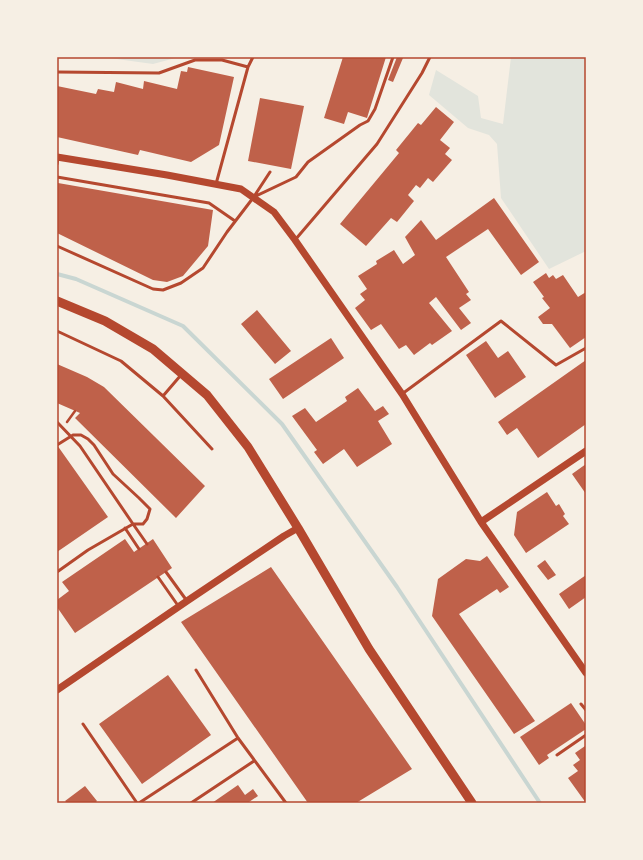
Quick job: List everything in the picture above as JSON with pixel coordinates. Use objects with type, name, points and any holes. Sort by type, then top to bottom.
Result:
[{"type":"main road","points":[[57,301],[105,321],[153,349],[207,395],[248,447],[298,528],[369,649],[472,803]]},
{"type":"street","points":[[57,160],[167,175],[240,189],[274,212],[402,394],[481,522],[586,673]]},
{"type":"street","points":[[481,522],[586,451]]},
{"type":"street","points":[[57,690],[187,601],[298,528]]},
{"type":"lane","points":[[216,184],[248,66],[253,57]]},
{"type":"lane","points":[[253,198],[296,177],[308,162],[360,125],[368,122],[375,109],[393,57]]},
{"type":"lane","points":[[295,240],[377,144],[422,73],[430,57]]},
{"type":"lane","points":[[57,72],[159,73],[195,60],[222,60],[248,66]]},
{"type":"lane","points":[[57,246],[153,289],[163,290],[181,283],[203,268],[270,172]]},
{"type":"lane","points":[[57,177],[209,203],[235,221]]},
{"type":"lane","points":[[402,394],[501,321],[556,365],[586,348]]},
{"type":"lane","points":[[57,331],[121,361],[163,396],[212,449]]},
{"type":"lane","points":[[163,396],[183,374]]},
{"type":"lane","points":[[57,422],[80,446],[147,544]]},
{"type":"lane","points":[[57,445],[74,434],[81,435],[88,439],[94,445],[113,474],[150,509],[147,519],[143,524],[133,524],[125,528],[88,550],[57,572]]},
{"type":"lane","points":[[125,528],[139,549]]},
{"type":"lane","points":[[166,572],[187,601]]},
{"type":"lane","points":[[158,578],[179,607]]},
{"type":"lane","points":[[196,670],[238,738],[286,803]]},
{"type":"lane","points":[[581,704],[586,710]]},
{"type":"lane","points":[[83,724],[138,803],[238,738]]},
{"type":"lane","points":[[557,755],[586,735]]},
{"type":"lane","points":[[191,803],[254,761]]},
{"type":"shaded area","points":[[102,57],[179,57],[153,64]]},
{"type":"shaded area","points":[[511,57],[586,57],[586,251],[549,269],[501,198],[497,144],[489,135],[468,128],[429,95],[436,70],[478,96],[481,118],[503,124]]},
{"type":"building","points":[[343,57],[386,57],[367,118],[348,112],[344,124],[324,118]]},
{"type":"building","points":[[397,57],[403,58],[393,82],[388,80]]},
{"type":"building","points":[[188,67],[234,77],[219,145],[191,162],[140,150],[138,155],[57,137],[57,86],[96,94],[98,89],[114,92],[116,82],[143,89],[144,81],[177,89],[181,71],[187,72]]},
{"type":"building","points":[[260,98],[304,106],[291,169],[248,161]]},
{"type":"building","points":[[436,107],[454,122],[440,140],[450,148],[445,154],[452,160],[433,182],[428,178],[420,188],[416,185],[408,195],[414,201],[397,222],[391,218],[366,246],[340,224],[399,153],[396,150],[418,123],[421,125]]},
{"type":"building","points":[[58,183],[213,210],[208,246],[183,276],[167,282],[153,280],[57,233]]},
{"type":"building","points":[[494,198],[539,262],[521,275],[488,229],[446,257],[469,292],[466,294],[471,300],[459,308],[471,323],[461,330],[436,297],[429,303],[452,331],[432,345],[430,343],[414,355],[406,345],[399,349],[381,324],[371,330],[355,308],[365,300],[360,294],[367,289],[358,276],[377,264],[376,261],[394,250],[403,264],[415,255],[405,237],[421,220],[436,240]]},
{"type":"building","points":[[546,273],[549,278],[553,275],[556,279],[563,275],[578,297],[586,292],[586,337],[570,348],[552,324],[543,324],[538,317],[550,308],[542,298],[544,297],[533,282]]},
{"type":"building","points":[[257,310],[291,351],[275,364],[241,324]]},
{"type":"building","points":[[331,338],[344,358],[283,399],[269,379]]},
{"type":"building","points":[[486,341],[498,358],[508,351],[526,377],[495,398],[466,355]]},
{"type":"building","points":[[586,360],[586,424],[538,458],[517,428],[507,435],[498,422]]},
{"type":"building","points":[[57,364],[87,377],[104,387],[205,486],[176,518],[75,418],[80,413],[57,403]]},
{"type":"building","points":[[358,388],[375,411],[383,406],[389,414],[378,421],[392,444],[357,467],[344,449],[323,464],[314,452],[317,450],[292,416],[305,408],[316,422],[347,401],[345,397]]},
{"type":"building","points":[[57,445],[108,517],[57,552]]},
{"type":"building","points":[[586,464],[586,494],[572,474]]},
{"type":"building","points":[[547,492],[556,506],[559,504],[565,514],[563,516],[569,524],[526,553],[514,535],[517,512]]},
{"type":"building","points":[[125,539],[134,552],[153,539],[172,568],[75,633],[57,607],[57,600],[69,591],[62,582]]},
{"type":"building","points":[[487,556],[509,587],[500,593],[497,589],[459,614],[535,721],[514,734],[432,616],[438,579],[466,559],[480,561]]},
{"type":"building","points":[[545,560],[556,575],[548,580],[537,566]]},
{"type":"building","points":[[271,567],[412,769],[356,803],[308,803],[181,622]]},
{"type":"building","points":[[586,575],[586,597],[569,609],[559,594]]},
{"type":"building","points":[[168,675],[211,735],[142,784],[99,724]]},
{"type":"building","points":[[571,703],[586,725],[586,729],[547,755],[549,758],[539,765],[520,737]]},
{"type":"building","points":[[585,746],[586,803],[568,778],[578,771],[573,765],[580,760],[575,753]]},
{"type":"building","points":[[238,785],[245,795],[253,789],[258,796],[249,803],[212,803]]},
{"type":"building","points":[[85,786],[97,801],[95,803],[67,803],[65,801]]},
{"type":"waterway","points":[[57,274],[76,279],[183,326],[282,424],[397,587],[540,803]]}]
